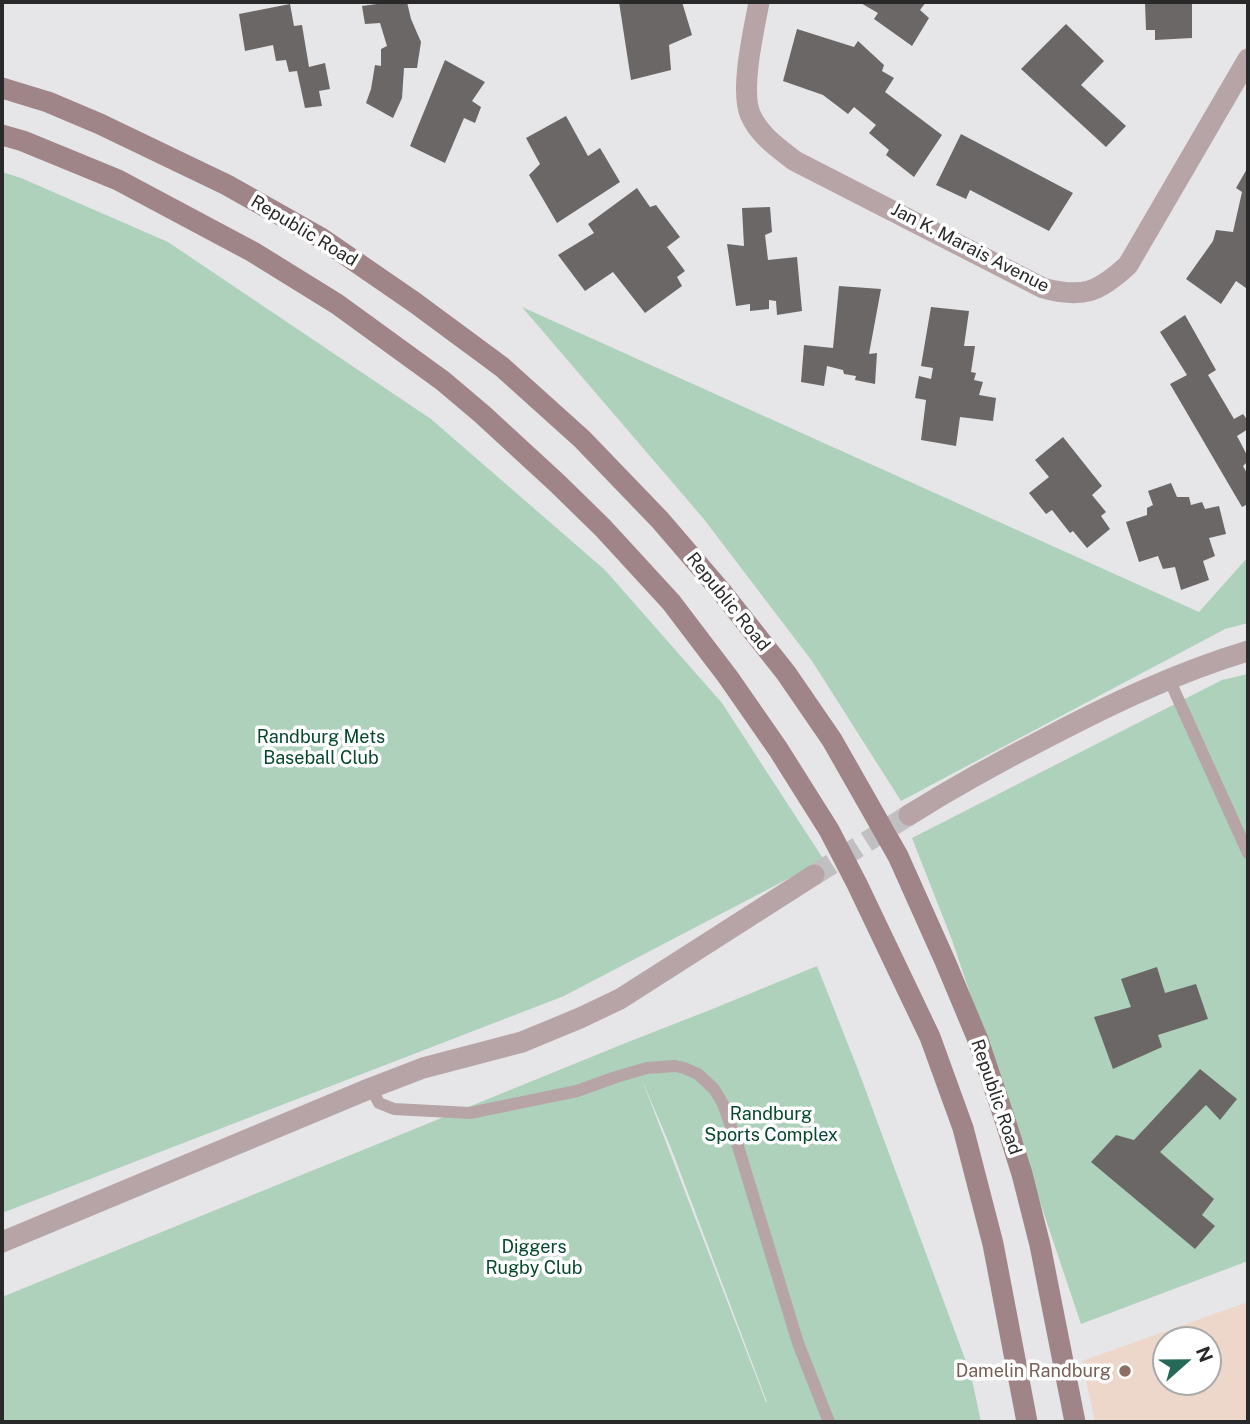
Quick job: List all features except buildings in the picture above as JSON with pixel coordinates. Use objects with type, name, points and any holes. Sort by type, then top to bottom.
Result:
[{"type":"main road","name":"Republic Road","points":[[2,88],[48,102],[100,124],[226,185],[321,238],[414,302],[502,367],[582,439],[660,520],[721,591],[786,673],[832,740],[898,856],[946,961],[1012,1141],[1040,1245],[1075,1422]]},
{"type":"main road","points":[[2,135],[118,180],[254,252],[392,342],[463,397],[557,483],[671,602],[743,697],[829,830],[858,884],[930,1037],[963,1128],[993,1244],[1027,1422]]},
{"type":"street","name":"Jan K. Marais Avenue","points":[[759,2],[746,85],[750,114],[767,139],[795,161],[1043,288],[1063,293],[1089,292],[1110,281],[1128,265],[1248,59]]},
{"type":"street","points":[[909,815],[1012,755],[1107,706],[1214,661],[1248,651]]},
{"type":"street","points":[[2,1242],[370,1088],[423,1068],[522,1042],[580,1018],[620,999],[814,875]]},
{"type":"lane","points":[[1169,679],[1248,853]]},
{"type":"lane","points":[[370,1088],[379,1103],[394,1109],[470,1113],[577,1091],[647,1068],[675,1066],[698,1074],[714,1089],[723,1104],[798,1343],[829,1422]]},
{"type":"shaded area","name":"Damelin Randburg","points":[[1248,1302],[1248,1422],[1095,1422],[1082,1361],[1152,1336],[1152,1396],[1222,1396],[1222,1326],[1180,1326]]},
{"type":"green space","name":"Randburg Mets Baseball Club","points":[[2,172],[168,242],[431,419],[605,570],[722,703],[824,860],[564,996],[2,1213]]},
{"type":"green space","points":[[522,307],[1199,612],[1248,557],[1248,623],[1225,629],[901,801],[812,661],[703,518]]},
{"type":"green space","points":[[1248,674],[1248,1261],[1081,1324],[952,940],[912,838],[1222,680]]},
{"type":"green space","name":"Diggers Rugby Club","points":[[817,966],[971,1375],[981,1422],[3,1422],[2,1297]],"holes":[[[642,1080],[671,1148],[767,1402]]]},
{"type":"tunnel","points":[[814,875],[909,815]]},
{"type":"place","name":"Damelin Randburg","points":[[1125,1371]]},
{"type":"park label","name":"Randburg Sports Complex","points":[[771,1124]]}]
